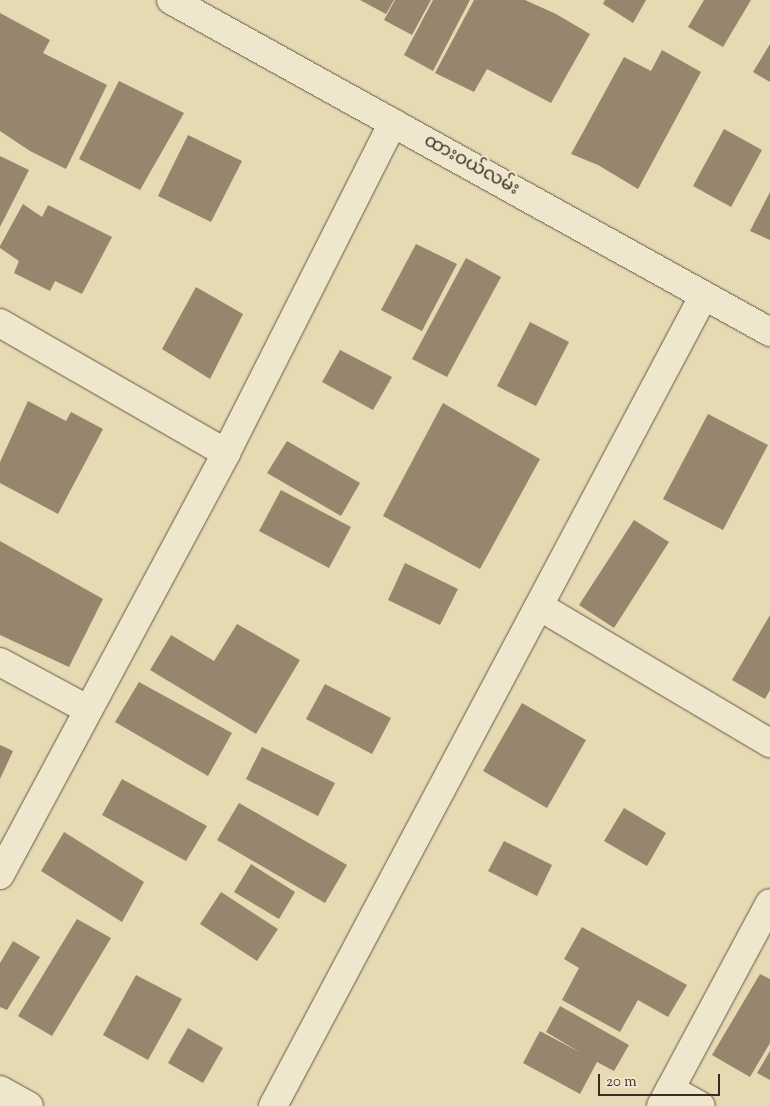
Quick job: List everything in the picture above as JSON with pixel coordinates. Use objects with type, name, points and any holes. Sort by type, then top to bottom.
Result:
[{"type":"street","name":"ထားဝယ်လမ်း","points":[[171,0],[770,332]]},
{"type":"street","points":[[0,875],[87,709],[226,453],[393,123]]},
{"type":"street","points":[[273,1106],[704,295]]},
{"type":"street","points":[[0,323],[226,453]]},
{"type":"street","points":[[539,606],[770,743]]},
{"type":"street","points":[[0,662],[87,709]]},
{"type":"street","points":[[701,1106],[665,1097],[770,903]]},
{"type":"street","points":[[0,1090],[29,1106]]},
{"type":"building","points":[[360,0],[394,0],[386,14]]},
{"type":"building","points":[[395,0],[431,0],[412,35],[384,20]]},
{"type":"building","points":[[433,0],[470,0],[433,71],[404,55]]},
{"type":"building","points":[[474,0],[525,0],[556,14],[590,34],[551,103],[487,69],[474,92],[435,73]]},
{"type":"building","points":[[605,0],[646,0],[633,23],[603,4]]},
{"type":"building","points":[[704,0],[751,0],[723,47],[688,27]]},
{"type":"building","points":[[0,13],[50,40],[43,53],[107,85],[66,169],[30,151],[0,131]]},
{"type":"building","points":[[770,44],[770,82],[753,72]]},
{"type":"building","points":[[662,50],[701,72],[638,189],[598,165],[571,154],[624,57],[651,71]]},
{"type":"building","points":[[119,81],[184,113],[140,190],[79,159]]},
{"type":"building","points":[[724,129],[762,150],[731,207],[693,186]]},
{"type":"building","points":[[188,135],[242,161],[211,222],[158,196]]},
{"type":"building","points":[[0,156],[29,170],[0,227]]},
{"type":"building","points":[[770,192],[770,240],[750,231]]},
{"type":"building","points":[[23,204],[42,217],[48,205],[112,237],[82,294],[55,281],[50,291],[14,273],[19,261],[0,248],[0,246]]},
{"type":"building","points":[[416,244],[457,264],[422,331],[381,310]]},
{"type":"building","points":[[466,258],[501,277],[447,377],[412,359]]},
{"type":"building","points":[[196,287],[243,314],[210,379],[162,349]]},
{"type":"building","points":[[530,322],[569,342],[536,406],[497,386]]},
{"type":"building","points":[[340,350],[392,377],[373,410],[322,382]]},
{"type":"building","points":[[28,401],[66,421],[71,412],[103,429],[58,514],[0,483],[0,462]]},
{"type":"building","points":[[443,403],[540,459],[480,569],[383,516]]},
{"type":"building","points":[[708,414],[768,445],[723,530],[663,499]]},
{"type":"building","points":[[287,441],[360,483],[341,516],[267,473]]},
{"type":"building","points":[[281,490],[351,527],[329,568],[259,531]]},
{"type":"building","points":[[634,520],[669,542],[614,628],[579,605]]},
{"type":"building","points":[[0,541],[103,599],[69,667],[0,635]]},
{"type":"building","points":[[405,563],[458,589],[440,625],[388,600]]},
{"type":"building","points":[[770,615],[770,690],[765,699],[732,680]]},
{"type":"building","points":[[237,624],[300,660],[256,734],[150,670],[171,635],[214,661]]},
{"type":"building","points":[[139,682],[232,733],[208,776],[115,722]]},
{"type":"building","points":[[325,684],[391,718],[372,754],[306,719]]},
{"type":"building","points":[[522,703],[586,740],[547,808],[483,771]]},
{"type":"building","points":[[0,745],[13,751],[0,779]]},
{"type":"building","points":[[262,747],[335,783],[318,816],[246,779]]},
{"type":"building","points":[[122,779],[207,826],[186,861],[102,815]]},
{"type":"building","points":[[239,803],[347,865],[325,903],[217,840]]},
{"type":"building","points":[[624,808],[666,833],[647,866],[604,841]]},
{"type":"building","points":[[64,832],[144,882],[122,922],[41,871]]},
{"type":"building","points":[[504,841],[552,865],[537,896],[488,871]]},
{"type":"building","points":[[251,864],[295,892],[279,919],[234,892]]},
{"type":"building","points":[[221,892],[278,929],[257,961],[200,924]]},
{"type":"building","points":[[77,919],[111,938],[52,1036],[18,1016]]},
{"type":"building","points":[[582,927],[687,985],[668,1017],[638,1000],[620,1032],[562,1000],[579,968],[564,959]]},
{"type":"building","points":[[13,941],[40,957],[7,1010],[0,1007],[0,963]]},
{"type":"building","points":[[760,974],[770,979],[770,1043],[750,1077],[712,1055]]},
{"type":"building","points":[[136,975],[182,999],[148,1060],[103,1035]]},
{"type":"building","points":[[560,1006],[629,1045],[614,1071],[597,1062],[580,1094],[523,1063],[540,1031],[581,1053],[546,1032]]},
{"type":"building","points":[[188,1028],[223,1048],[203,1083],[168,1063]]},
{"type":"building","points":[[770,1051],[770,1080],[757,1073]]}]
